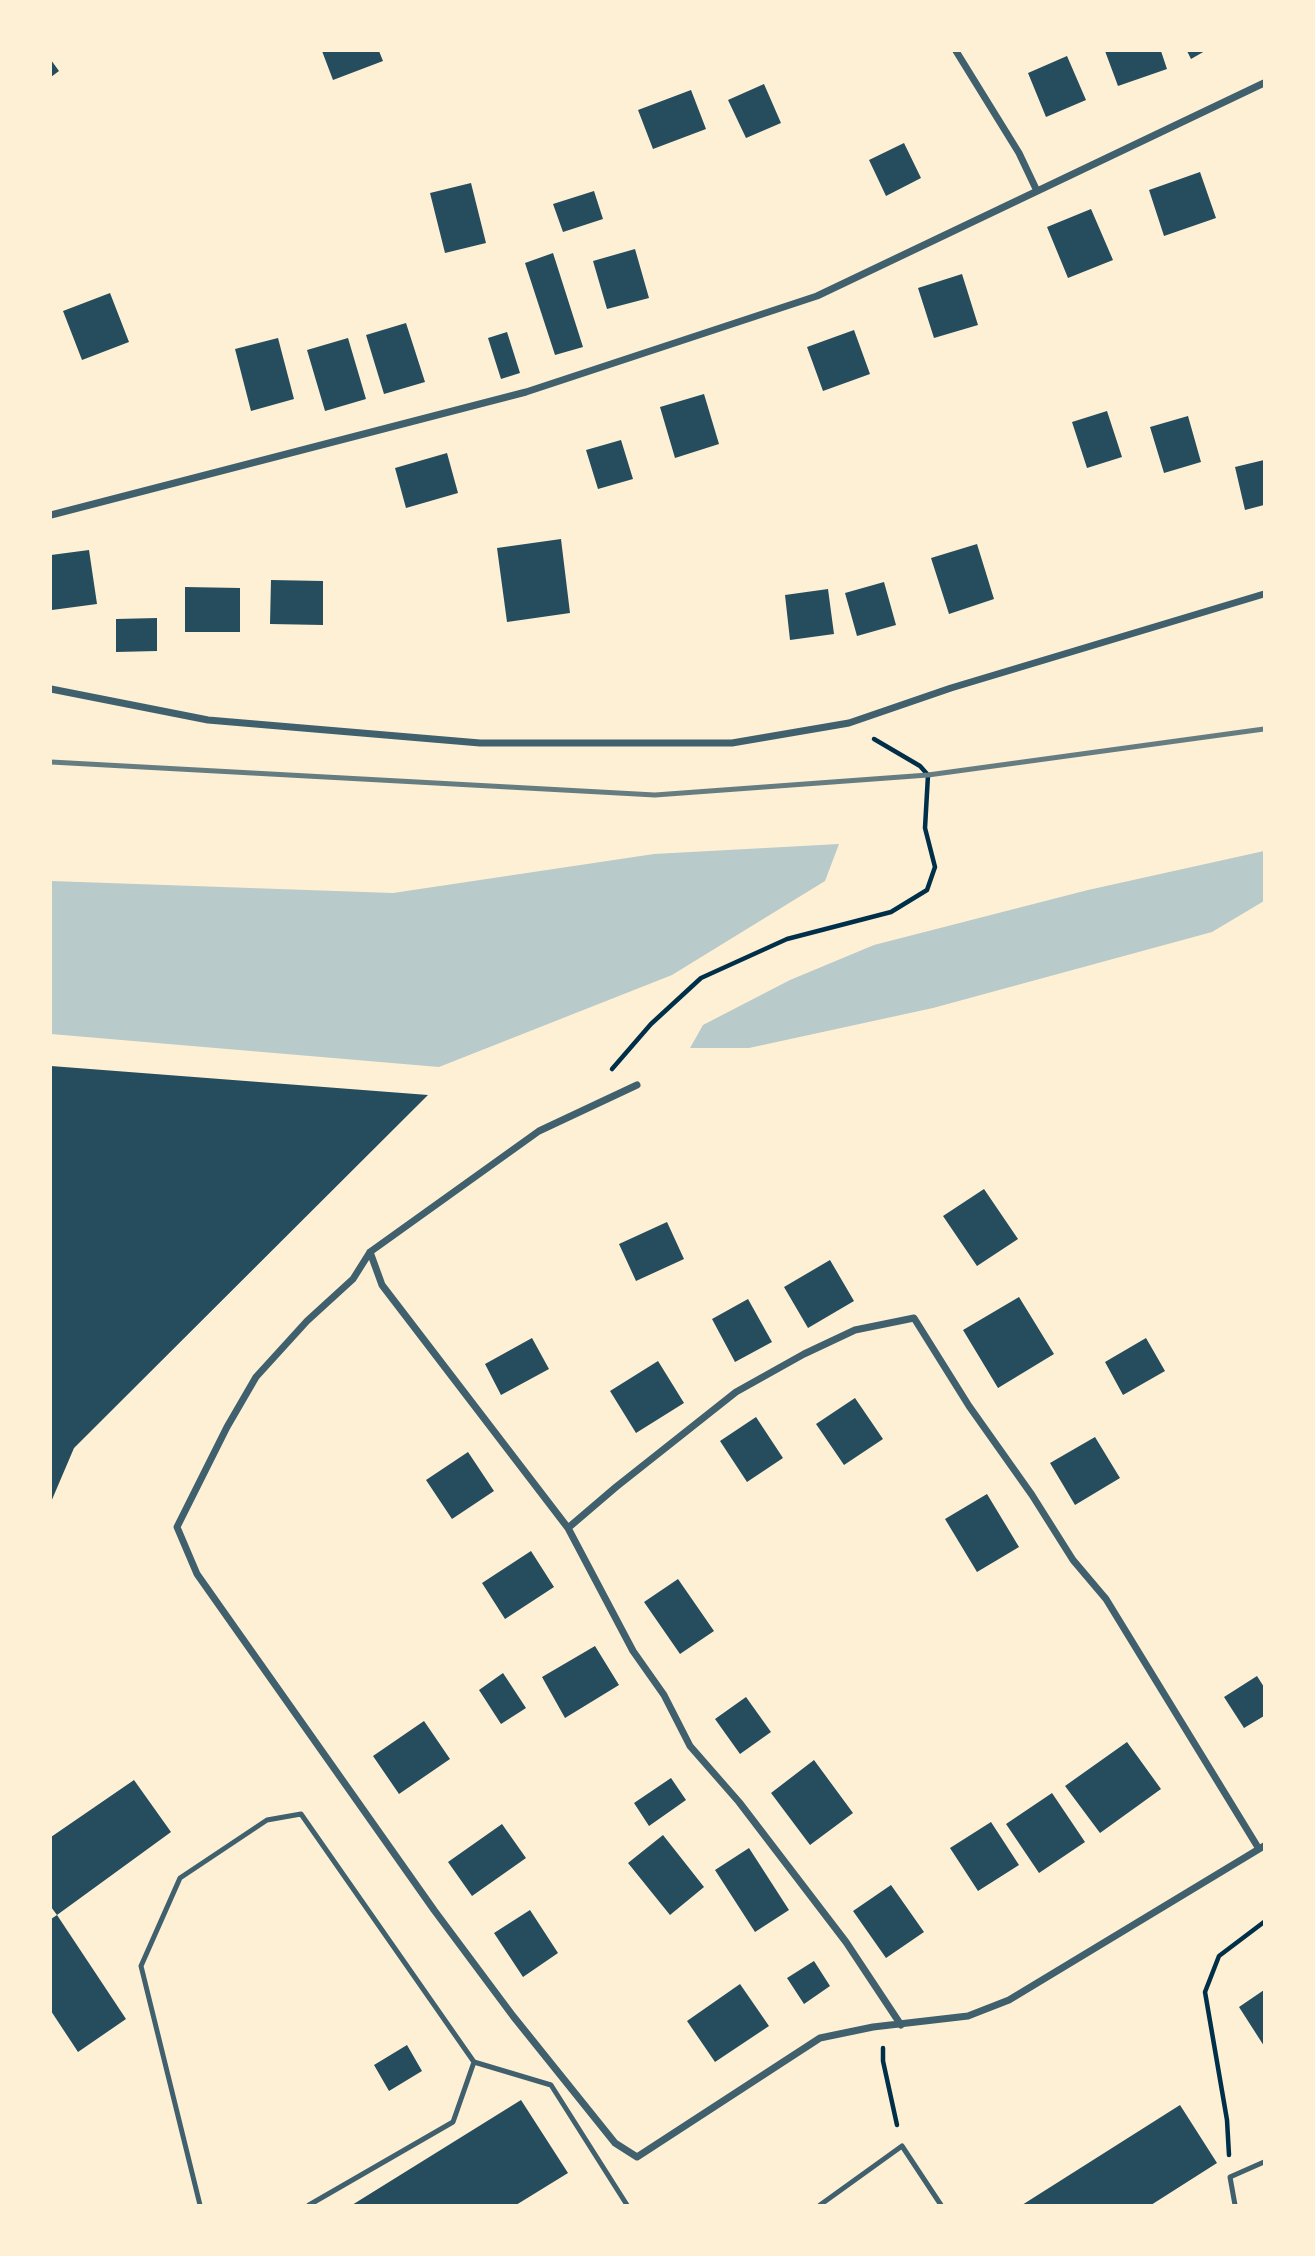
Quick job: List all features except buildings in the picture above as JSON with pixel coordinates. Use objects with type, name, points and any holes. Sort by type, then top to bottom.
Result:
[{"type":"street","points":[[956,51],[1019,153],[1037,191]]},
{"type":"street","points":[[51,515],[526,392],[817,296],[1264,83]]},
{"type":"street","points":[[51,689],[208,720],[480,743],[732,743],[849,723],[951,688],[1264,594]]},
{"type":"street","points":[[568,1528],[736,1392],[804,1354],[855,1330],[914,1318],[969,1406],[1032,1495],[1073,1560],[1106,1599],[1262,1848],[1009,2000],[968,2016],[882,2026],[820,2038],[637,2157],[615,2143],[513,2016],[434,1910],[197,1574],[177,1527],[227,1427],[256,1377],[307,1321],[353,1279],[370,1252],[539,1131],[637,1085]]},
{"type":"street","points":[[370,1252],[383,1285],[568,1528],[626,1639],[664,1695],[690,1746],[739,1801],[846,1942],[901,2025]]},
{"type":"lane","points":[[200,2205],[141,1966],[180,1878],[267,1821],[301,1814],[474,2062],[551,2085],[627,2205]]},
{"type":"lane","points":[[309,2205],[453,2122],[474,2062]]},
{"type":"lane","points":[[820,2205],[902,2146],[941,2205]]},
{"type":"lane","points":[[1235,2205],[1230,2177],[1264,2162]]},
{"type":"path","points":[[609,1073],[651,1024],[701,978],[786,939],[891,912],[927,890],[935,867],[925,828],[928,775],[920,766],[849,723]]},
{"type":"path","points":[[1230,2177],[1227,2120],[1205,1992],[1219,1956],[1264,1922]]},
{"type":"path","points":[[882,2026],[883,2061],[902,2146]]},
{"type":"shaded area","points":[[839,844],[825,881],[672,975],[439,1067],[51,1034],[51,881],[393,893],[654,854]]},
{"type":"shaded area","points":[[1264,851],[1264,901],[1212,932],[933,1008],[749,1048],[690,1048],[703,1025],[790,980],[874,945],[1088,890]]},
{"type":"railway","points":[[51,762],[655,795],[928,775],[1264,729]]}]
